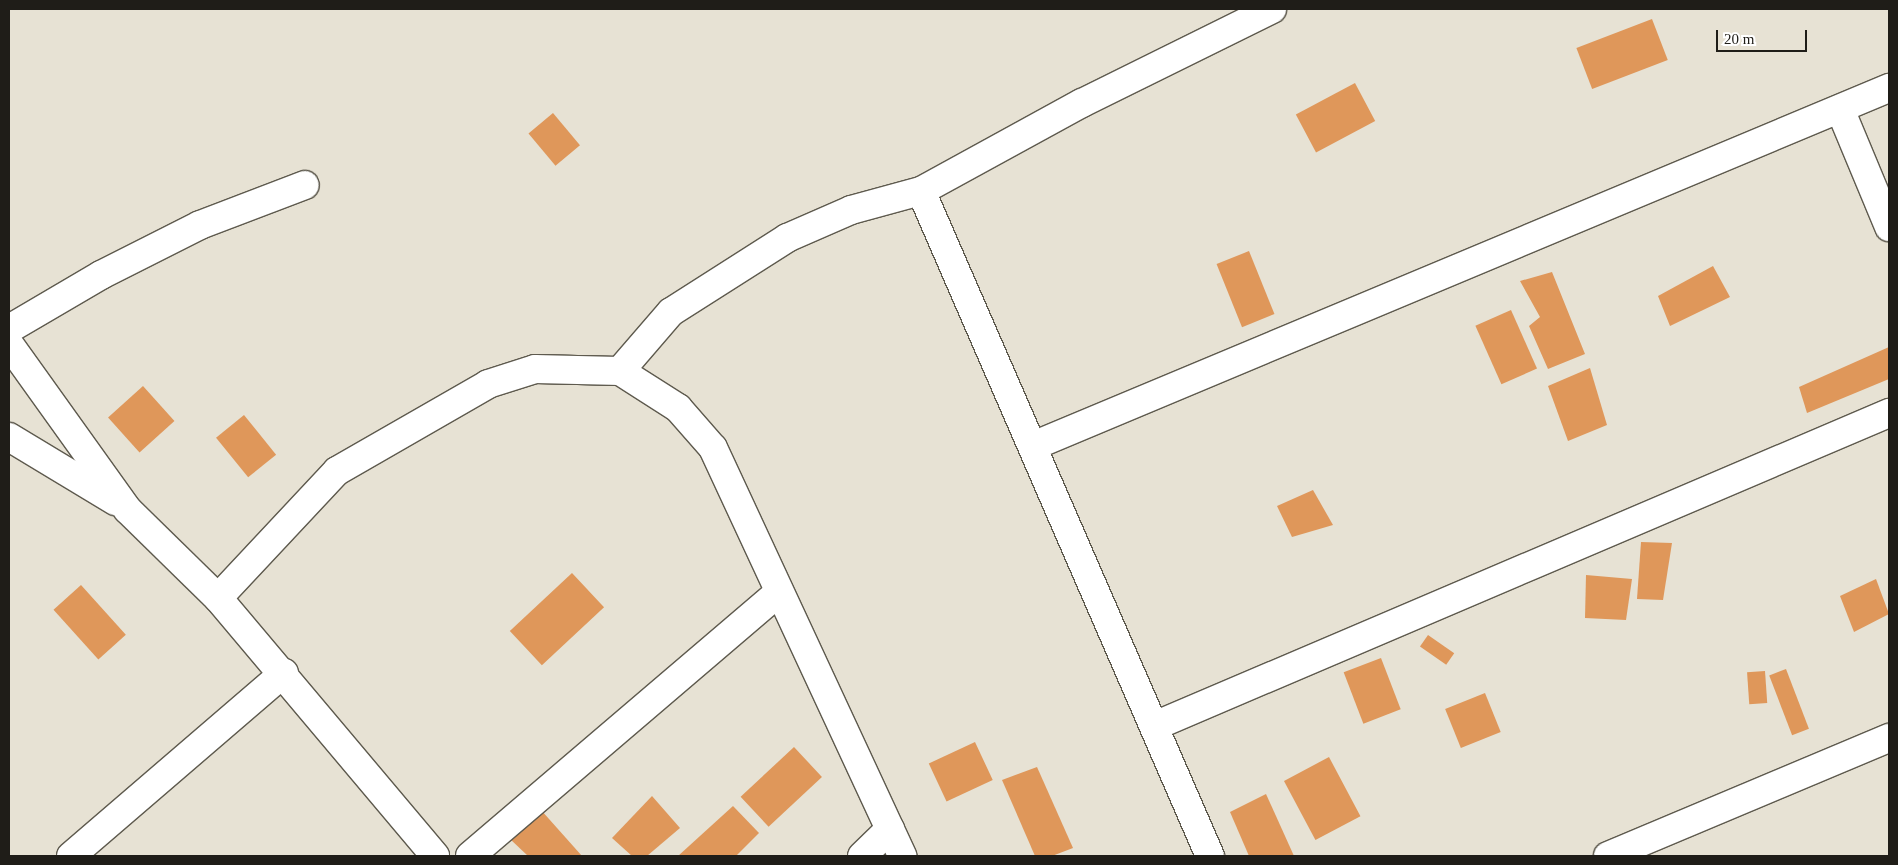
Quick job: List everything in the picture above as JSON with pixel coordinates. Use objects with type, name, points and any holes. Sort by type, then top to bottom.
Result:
[{"type":"street","points":[[620,371],[671,312],[733,268],[787,238],[851,210],[921,191],[1082,103],[1272,9]]},
{"type":"street","points":[[1033,446],[1889,88]]},
{"type":"street","points":[[1840,109],[1889,227]]},
{"type":"street","points":[[9,329],[101,275],[200,225],[306,185]]},
{"type":"street","points":[[921,191],[1156,725],[1210,856]]},
{"type":"street","points":[[9,344],[128,510],[218,598],[284,673],[435,856]]},
{"type":"street","points":[[218,598],[337,471],[488,384],[535,369],[620,371],[678,408],[713,448],[902,856]]},
{"type":"street","points":[[1156,725],[1889,413]]},
{"type":"street","points":[[9,437],[128,510]]},
{"type":"street","points":[[470,856],[779,592]]},
{"type":"street","points":[[71,856],[284,673]]},
{"type":"street","points":[[1608,856],[1889,738]]},
{"type":"street","points":[[862,856],[890,829]]},
{"type":"building","points":[[1652,19],[1668,60],[1592,89],[1576,48]]},
{"type":"building","points":[[1355,83],[1375,121],[1316,152],[1296,114]]},
{"type":"building","points":[[553,113],[580,145],[555,166],[528,134]]},
{"type":"building","points":[[1249,251],[1274,314],[1242,327],[1217,264]]},
{"type":"building","points":[[1713,266],[1730,297],[1670,326],[1658,296]]},
{"type":"building","points":[[1552,272],[1585,354],[1548,369],[1529,326],[1540,317],[1520,281]]},
{"type":"building","points":[[1511,310],[1537,368],[1501,384],[1475,326]]},
{"type":"building","points":[[1889,347],[1889,379],[1807,413],[1799,387]]},
{"type":"building","points":[[1590,368],[1607,425],[1568,441],[1548,386]]},
{"type":"building","points":[[143,386],[174,421],[140,452],[108,417]]},
{"type":"building","points":[[244,415],[276,455],[248,477],[216,438]]},
{"type":"building","points":[[1313,490],[1333,525],[1292,537],[1277,506]]},
{"type":"building","points":[[1641,542],[1672,543],[1663,600],[1637,599]]},
{"type":"building","points":[[572,573],[604,607],[542,665],[510,631]]},
{"type":"building","points":[[1586,575],[1632,579],[1626,620],[1585,618]]},
{"type":"building","points":[[1876,579],[1889,614],[1854,632],[1840,596]]},
{"type":"building","points":[[81,585],[126,635],[98,660],[54,610]]},
{"type":"building","points":[[1428,635],[1454,653],[1446,665],[1420,646]]},
{"type":"building","points":[[1381,658],[1401,709],[1363,724],[1344,672]]},
{"type":"building","points":[[1786,669],[1809,729],[1792,735],[1769,675]]},
{"type":"building","points":[[1765,671],[1767,703],[1749,704],[1747,672]]},
{"type":"building","points":[[1485,693],[1501,732],[1461,748],[1445,709]]},
{"type":"building","points":[[975,742],[993,780],[947,802],[929,764]]},
{"type":"building","points":[[794,747],[822,777],[769,827],[741,797]]},
{"type":"building","points":[[1329,757],[1360,816],[1315,840],[1284,781]]},
{"type":"building","points":[[1037,767],[1073,848],[1052,856],[1035,856],[1002,780]]},
{"type":"building","points":[[1266,794],[1294,856],[1249,856],[1230,812]]},
{"type":"building","points":[[652,796],[680,828],[647,856],[632,856],[612,838]]},
{"type":"building","points":[[733,806],[759,833],[736,856],[678,856]]},
{"type":"building","points":[[541,810],[582,856],[528,856],[510,839]]}]
